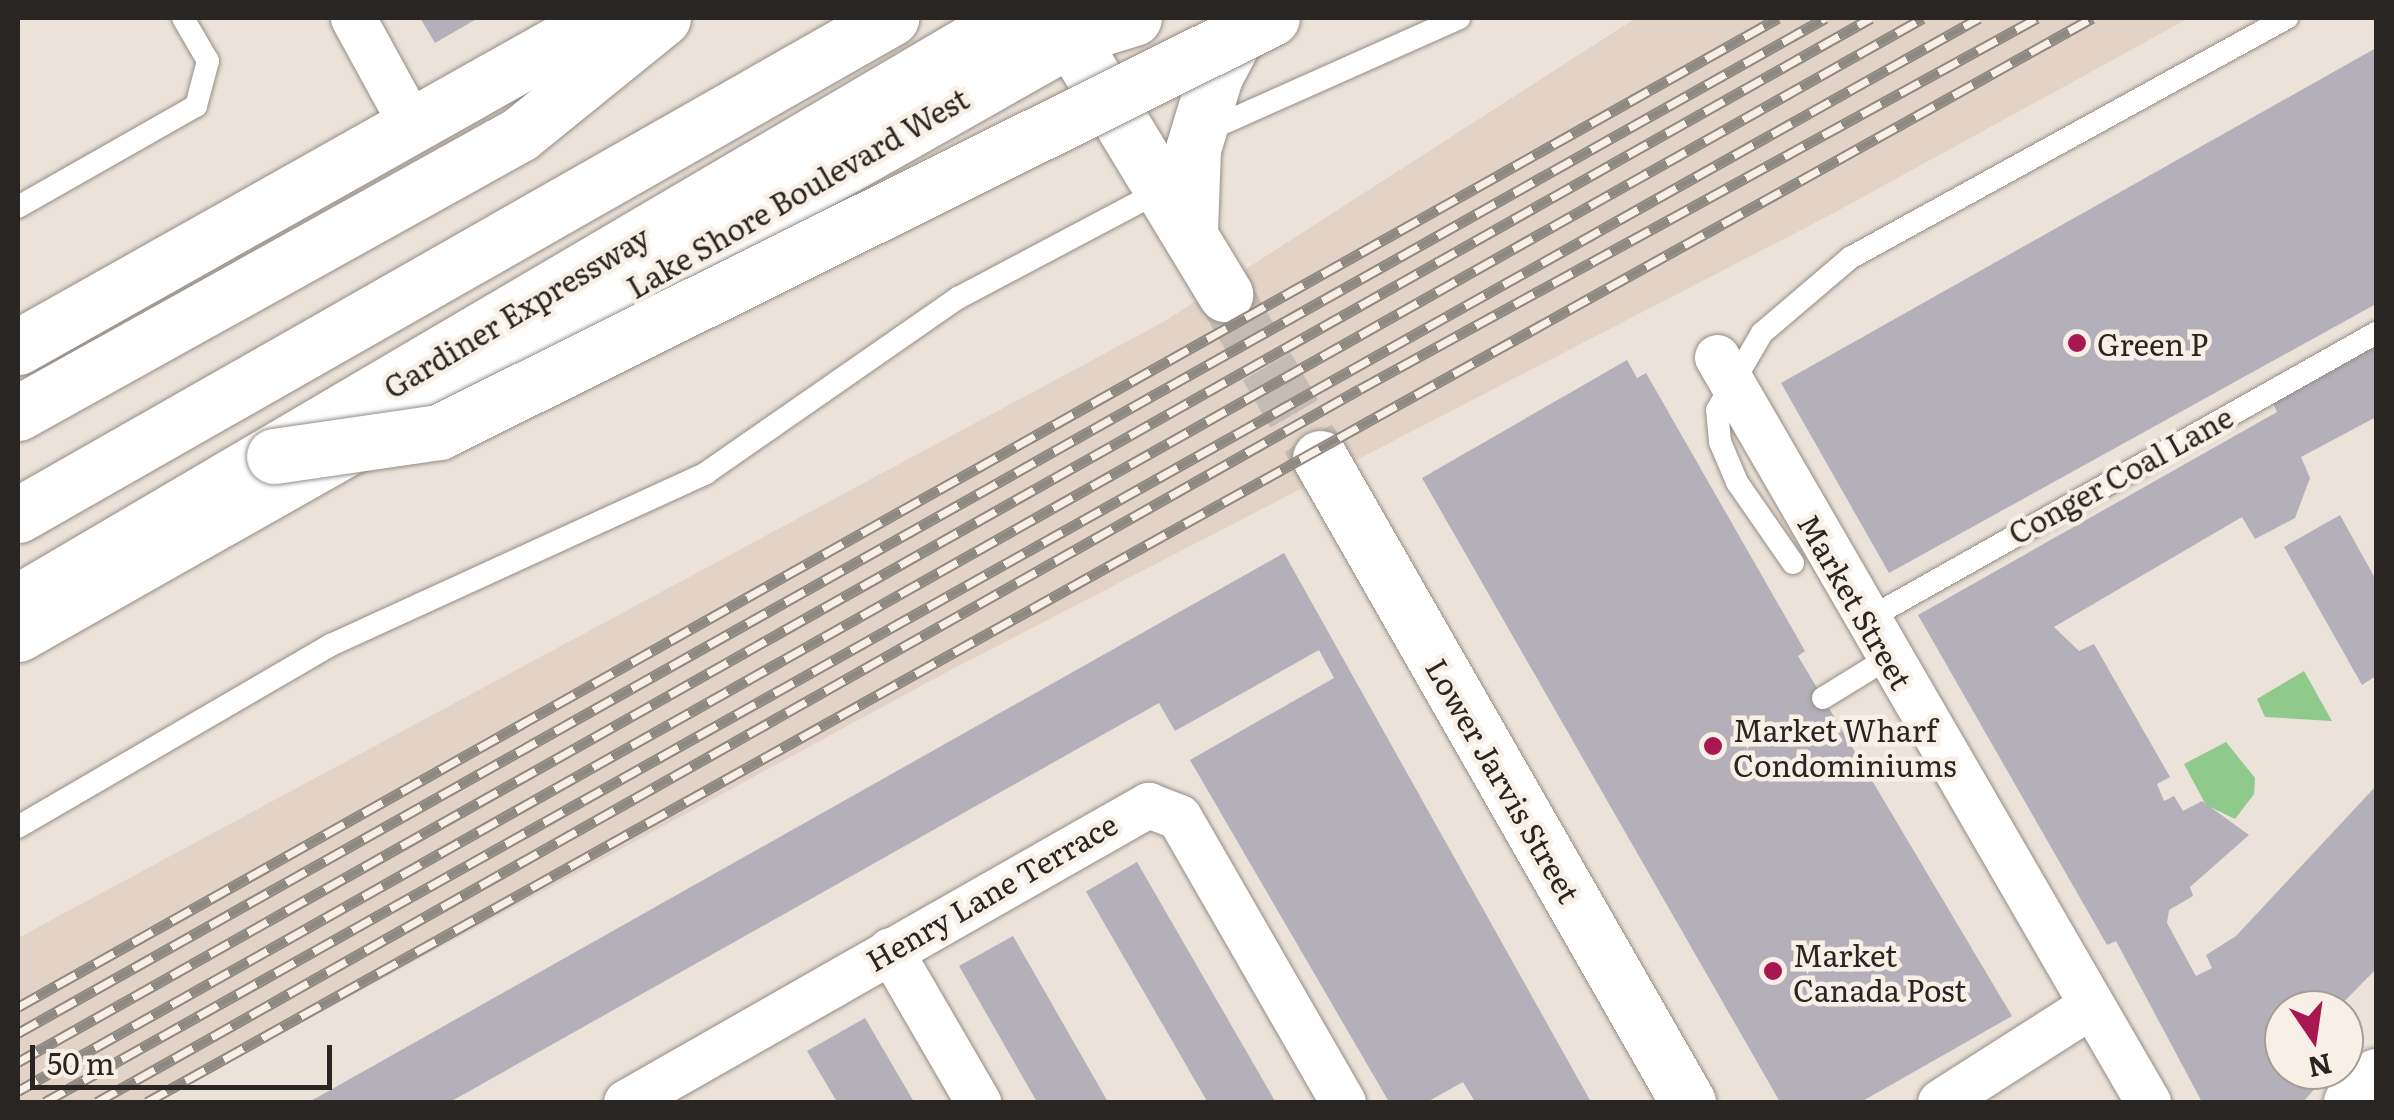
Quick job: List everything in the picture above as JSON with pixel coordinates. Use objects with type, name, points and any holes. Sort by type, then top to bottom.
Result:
[{"type":"main road","points":[[18,347],[603,18]]},
{"type":"main road","points":[[18,414],[520,134],[662,18]]},
{"type":"main road","points":[[18,515],[891,18]]},
{"type":"main road","name":"Gardiner Expressway","points":[[18,602],[274,456],[1012,18]]},
{"type":"main road","name":"Lake Shore Boulevard West","points":[[18,634],[1078,24],[1134,18]]},
{"type":"main road","points":[[1177,210],[1196,137],[1246,18]]},
{"type":"main road","points":[[274,456],[440,432],[1272,18]]},
{"type":"main road","points":[[1078,24],[1225,294]]},
{"type":"main road","name":"Lower Jarvis Street","points":[[1320,458],[1688,1102]]},
{"type":"main road","points":[[2350,1102],[2376,1076]]},
{"type":"street","points":[[353,18],[411,124]]},
{"type":"street","name":"Market Street","points":[[1725,371],[2148,1102]]},
{"type":"street","name":"Henry Lane Terrace","points":[[626,1102],[1122,814],[1164,808],[1178,817],[1343,1102]]},
{"type":"street","points":[[890,950],[978,1102]]},
{"type":"street","points":[[1940,1102],[2090,1006]]},
{"type":"lane","points":[[18,207],[196,106],[208,62],[184,18]]},
{"type":"lane","points":[[1196,137],[1459,18]]},
{"type":"lane","points":[[1793,562],[1747,498],[1720,442],[1717,410],[1725,371],[1850,258],[2287,18]]},
{"type":"lane","points":[[18,827],[331,645],[706,473],[958,298],[1177,210]]},
{"type":"lane","name":"Conger Coal Lane","points":[[1866,620],[2376,333]]},
{"type":"lane","points":[[1823,698],[1888,658]]},
{"type":"shaded area","points":[[1636,18],[2189,18],[1830,215],[941,675],[156,1102],[18,1102],[18,938],[1165,321]]},
{"type":"green space","points":[[2304,671],[2332,721],[2265,717],[2257,699]]},
{"type":"green space","points":[[2226,742],[2255,778],[2254,794],[2235,819],[2206,805],[2184,764]]},
{"type":"building","points":[[420,18],[478,18],[435,43]]},
{"type":"building","name":"Green P","points":[[2376,48],[2376,304],[1889,573],[1781,383]]},
{"type":"building","points":[[2376,342],[2376,417],[2301,457],[2310,478],[2295,518],[2255,539],[2242,517],[2054,627],[2079,651],[2094,644],[2170,777],[2157,784],[2164,801],[2174,796],[2183,811],[2202,801],[2249,835],[2190,887],[2193,896],[2169,910],[2167,923],[2196,976],[2212,968],[2206,955],[2236,936],[2376,786],[2376,969],[2356,990],[2264,990],[2264,1090],[2314,1090],[2303,1102],[2202,1102],[2116,941],[2107,945],[1918,615],[2277,412],[2272,401]]},
{"type":"building","name":"Market Wharf Condominiums","points":[[1627,360],[1637,378],[1646,373],[1805,651],[1798,656],[2012,1016],[1861,1102],[1780,1102],[1422,478]]},
{"type":"building","points":[[2340,515],[2376,580],[2376,676],[2362,685],[2284,547]]},
{"type":"building","points":[[1284,553],[1591,1102],[1475,1102],[1463,1082],[1427,1102],[1389,1102],[1190,760],[1334,678],[1319,650],[1175,731],[1159,703],[450,1102],[309,1102]]},
{"type":"building","points":[[1137,862],[1275,1101],[1207,1102],[1086,891]]},
{"type":"building","points":[[1013,936],[1108,1102],[1037,1102],[959,966]]},
{"type":"building","points":[[865,1018],[914,1102],[837,1102],[807,1051]]},
{"type":"tunnel","points":[[1225,294],[1320,458]]},
{"type":"railway","points":[[18,1007],[1778,18]]},
{"type":"railway","points":[[18,1033],[1825,18]]},
{"type":"railway","points":[[18,1062],[1871,18]]},
{"type":"railway","points":[[18,1091],[1923,18]]},
{"type":"railway","points":[[45,1102],[1979,18]]},
{"type":"railway","points":[[97,1102],[1360,389],[2037,18]]},
{"type":"railway","points":[[147,1102],[2092,18]]},
{"type":"place","name":"Green P","points":[[2077,343]]},
{"type":"place","name":"Market Wharf Condominiums","points":[[1713,746]]},
{"type":"place","name":"Market Canada Post","points":[[1773,971]]}]
